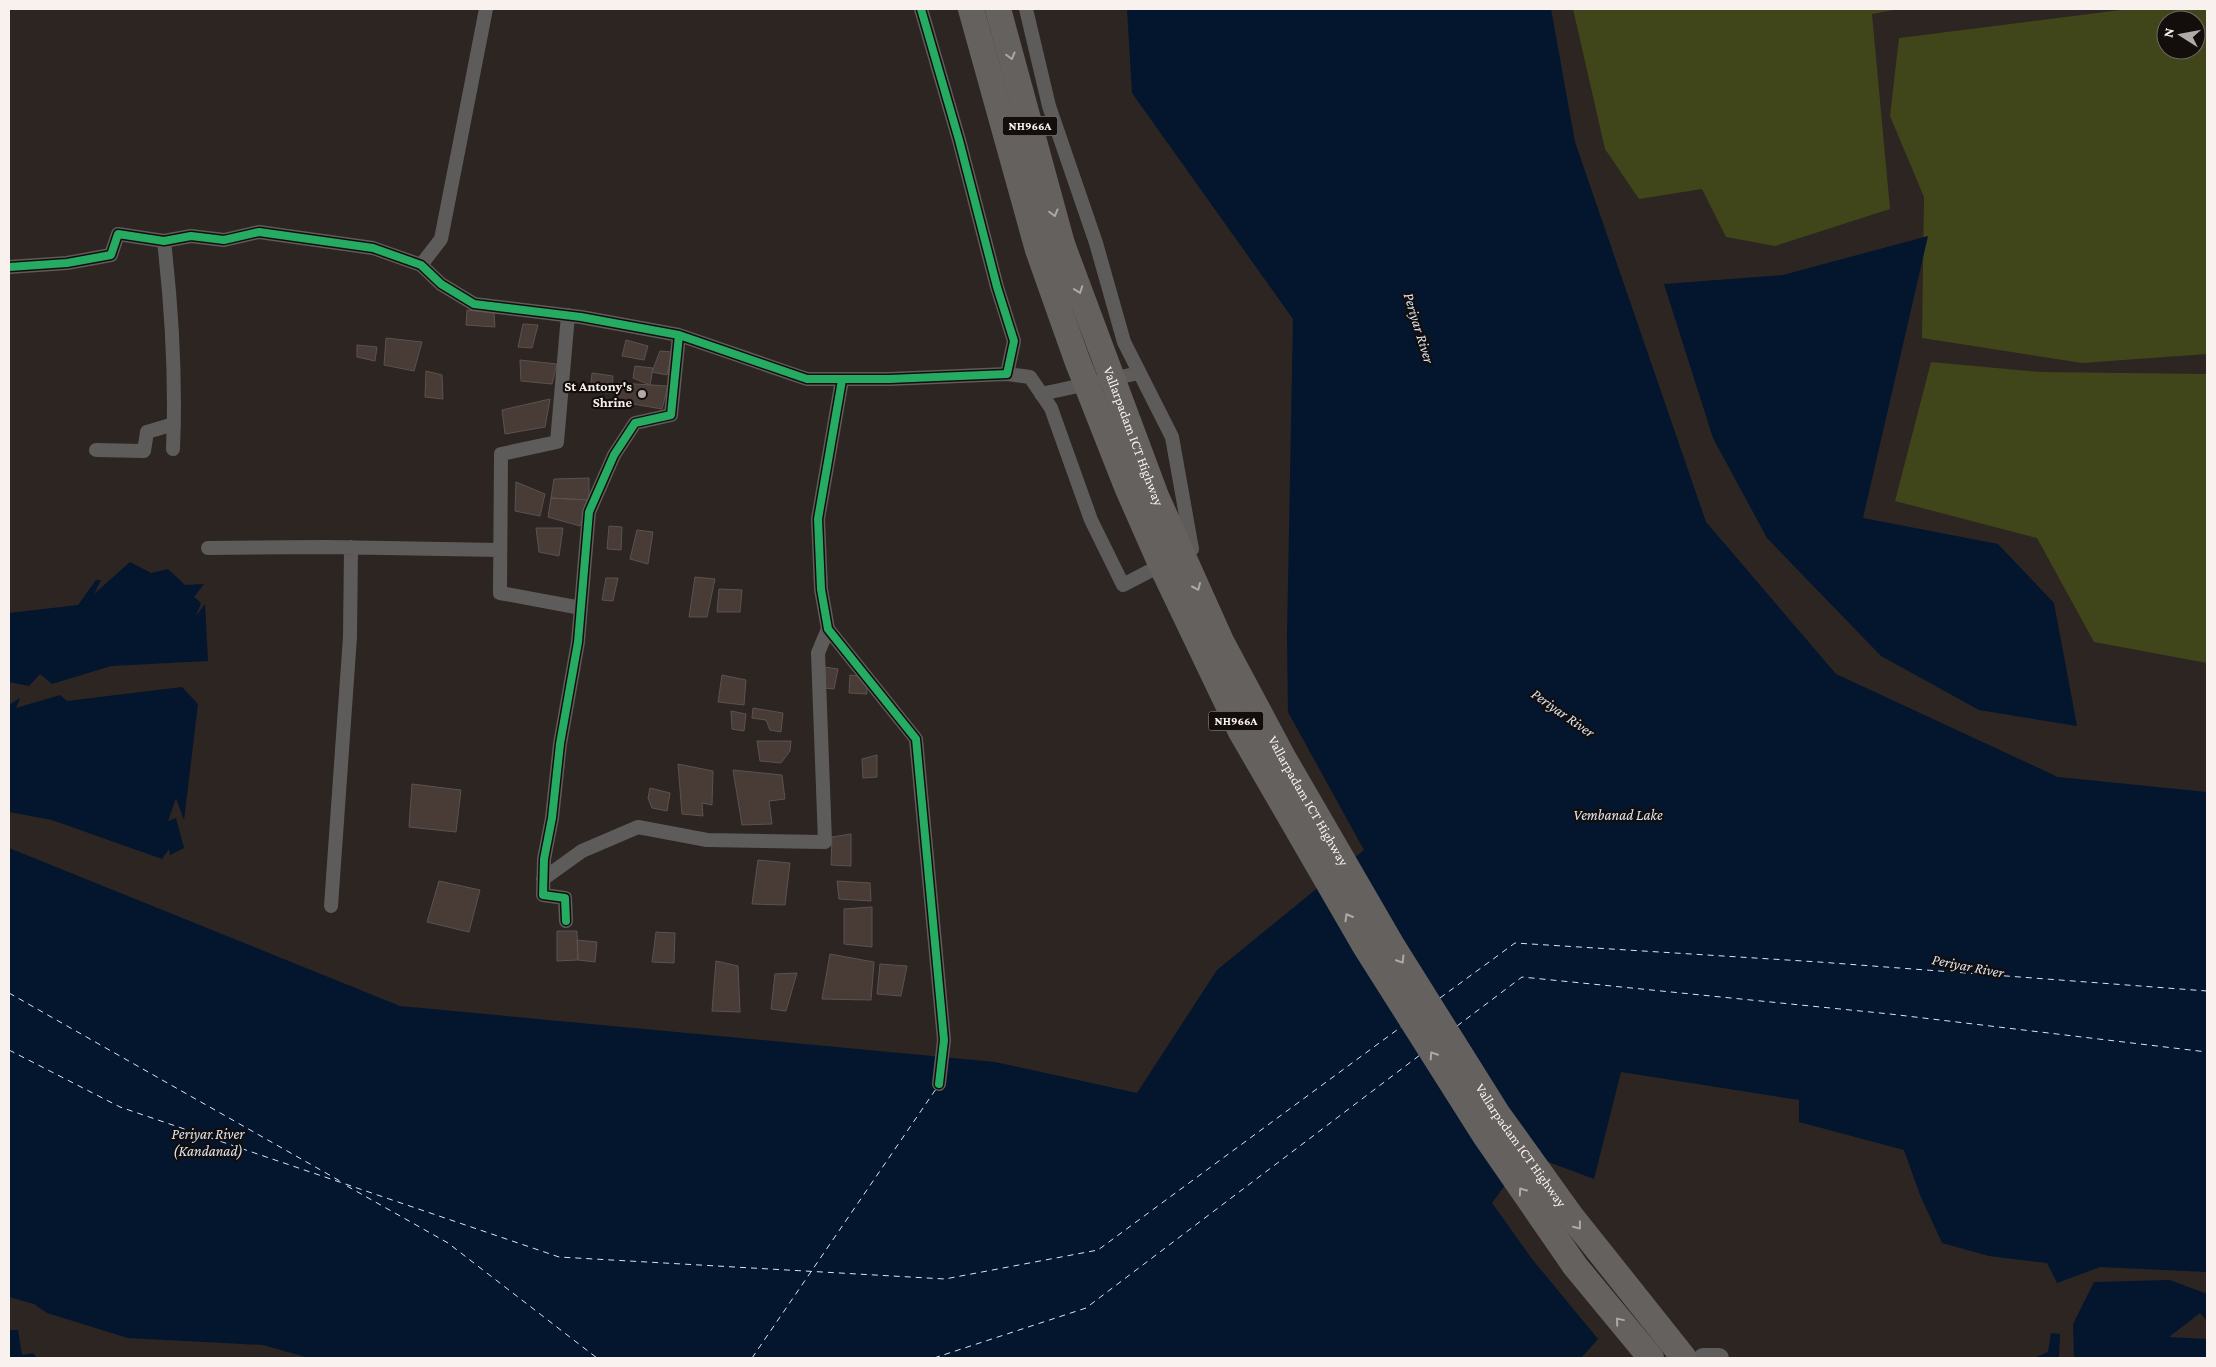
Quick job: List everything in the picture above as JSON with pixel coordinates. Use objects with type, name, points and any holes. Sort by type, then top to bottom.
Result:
[{"type":"highway","name":"Vallarpadam ICT Highway","points":[[970,9],[1038,250],[1077,360],[1127,487],[1164,572],[1240,730],[1365,946],[1484,1134],[1575,1266],[1651,1358]]},
{"type":"highway","name":"Vallarpadam ICT Highway","points":[[998,9],[1062,244],[1156,496],[1221,641],[1284,759],[1393,947],[1497,1112],[1571,1216],[1684,1358]]},
{"type":"street","points":[[421,265],[441,239],[486,9]]},
{"type":"street","points":[[921,9],[959,140],[996,287],[1014,341],[1006,374]]},
{"type":"street","points":[[9,266],[67,262],[111,255],[118,234],[164,241],[191,236],[224,240],[259,232],[373,248],[421,265],[441,284],[474,304],[568,315],[679,334],[807,378],[842,380],[942,378],[1006,374],[1030,376],[1051,408],[1091,520],[1123,585],[1192,548],[1172,437],[1124,342],[1096,243],[1049,106],[1026,9]]},
{"type":"street","points":[[164,241],[172,313],[176,395],[173,449]]},
{"type":"street","points":[[568,315],[556,442],[501,454],[500,593],[581,608]]},
{"type":"street","points":[[566,921],[565,898],[542,895],[560,744],[578,642],[589,512],[614,455],[635,423],[671,415],[679,334]]},
{"type":"street","points":[[1041,394],[1139,373]]},
{"type":"street","points":[[842,380],[818,519],[821,589],[828,630],[916,739],[944,1040],[940,1084]]},
{"type":"street","points":[[96,450],[144,451],[148,432],[174,424]]},
{"type":"street","points":[[208,548],[351,547],[500,550]]},
{"type":"street","points":[[331,906],[350,638],[351,547]]},
{"type":"street","points":[[543,879],[582,851],[638,827],[707,840],[825,842],[818,653],[828,630]]},
{"type":"street","points":[[1703,1358],[1719,1358]]},
{"type":"green space","points":[[1573,9],[1899,9],[1872,14],[1890,209],[1775,246],[1726,237],[1702,189],[1639,199],[1605,149]]},
{"type":"green space","points":[[2129,9],[2207,9],[2207,354],[2082,363],[1922,338],[1924,197],[1890,116],[1899,38]]},
{"type":"green space","points":[[1931,362],[2040,372],[2207,374],[2207,663],[2094,642],[2037,538],[1895,501]]},
{"type":"water","points":[[1127,9],[1551,9],[1575,142],[1706,522],[1836,674],[2058,777],[2207,792],[2207,1272],[2100,1267],[2057,1283],[2047,1263],[1989,1256],[1942,1243],[1920,1195],[1904,1150],[1799,1122],[1799,1100],[1621,1072],[1594,1179],[1538,1158],[1508,1181],[1492,1203],[1532,1259],[1598,1339],[1581,1358],[309,1358],[263,1345],[128,1338],[47,1313],[34,1304],[9,1297],[9,848],[400,1006],[995,1062],[1137,1093],[1217,970],[1364,850],[1288,712],[1287,636],[1293,319],[1132,93]]},
{"type":"water","points":[[1928,236],[1863,518],[1998,544],[2054,603],[2077,726],[1979,710],[1881,656],[1767,538],[1713,438],[1664,284],[1783,275]]},
{"type":"water","points":[[130,562],[151,573],[168,569],[185,585],[204,584],[194,597],[201,603],[196,616],[205,604],[208,661],[111,666],[52,684],[40,674],[29,686],[9,682],[9,613],[78,605],[96,580],[101,580],[94,594]]},
{"type":"water","points":[[182,687],[198,704],[184,820],[176,798],[168,821],[176,818],[184,848],[170,855],[169,849],[162,859],[52,820],[9,812],[9,705],[20,698],[16,708],[60,695],[67,701]]},
{"type":"water","points":[[2170,1280],[2207,1294],[2207,1321],[2200,1313],[2169,1337],[2207,1339],[2207,1358],[2074,1358],[2073,1324],[2094,1282]]},
{"type":"water","points":[[9,1330],[18,1330],[22,1355],[33,1353],[37,1358],[9,1358]]},
{"type":"water","points":[[2051,1333],[2060,1334],[2059,1358],[2034,1358],[2048,1352]]},
{"type":"building","points":[[467,310],[494,313],[495,327],[466,325]]},
{"type":"building","points":[[523,324],[538,325],[532,348],[518,347]]},
{"type":"building","points":[[386,338],[422,342],[414,371],[384,365]]},
{"type":"building","points":[[626,340],[648,346],[644,360],[622,356]]},
{"type":"building","points":[[357,345],[377,347],[375,361],[357,357]]},
{"type":"building","points":[[660,351],[672,352],[667,375],[652,372]]},
{"type":"building","points":[[520,360],[557,364],[552,384],[521,381]]},
{"type":"building","points":[[635,366],[653,368],[650,385],[633,378]]},
{"type":"building","points":[[426,371],[442,375],[443,399],[425,397]]},
{"type":"building","points":[[592,373],[613,376],[612,393],[590,392]]},
{"type":"building","name":"St Antony's Shrine","points":[[619,383],[668,386],[662,409],[616,401]]},
{"type":"building","points":[[550,399],[545,427],[505,434],[502,410]]},
{"type":"building","points":[[589,478],[589,500],[551,498],[554,479]]},
{"type":"building","points":[[516,482],[545,494],[540,516],[515,511]]},
{"type":"building","points":[[551,498],[589,500],[580,526],[548,517]]},
{"type":"building","points":[[609,526],[622,527],[621,550],[607,549]]},
{"type":"building","points":[[536,528],[563,528],[559,556],[539,552]]},
{"type":"building","points":[[637,530],[653,532],[648,564],[630,559]]},
{"type":"building","points":[[695,577],[715,579],[707,617],[689,617]]},
{"type":"building","points":[[606,578],[618,578],[613,601],[602,600]]},
{"type":"building","points":[[719,589],[742,590],[740,612],[717,612]]},
{"type":"building","points":[[818,666],[838,669],[834,689],[824,688]]},
{"type":"building","points":[[722,675],[746,680],[744,705],[718,702]]},
{"type":"building","points":[[850,675],[866,677],[867,694],[849,693]]},
{"type":"building","points":[[753,708],[783,713],[781,732],[770,730],[766,720],[752,718]]},
{"type":"building","points":[[731,711],[746,714],[744,731],[732,729]]},
{"type":"building","points":[[757,741],[791,741],[790,751],[781,763],[760,761]]},
{"type":"building","points":[[877,755],[877,777],[863,778],[862,759]]},
{"type":"building","points":[[678,764],[713,771],[712,805],[702,803],[703,816],[682,814]]},
{"type":"building","points":[[733,770],[782,775],[785,799],[769,801],[772,824],[742,825]]},
{"type":"building","points":[[412,784],[461,790],[456,832],[409,827]]},
{"type":"building","points":[[650,788],[670,793],[667,811],[652,808],[648,798]]},
{"type":"building","points":[[851,834],[851,866],[831,865],[832,837]]},
{"type":"building","points":[[758,860],[790,863],[785,905],[752,904]]},
{"type":"building","points":[[439,881],[480,890],[469,932],[427,922]]},
{"type":"building","points":[[837,881],[870,883],[871,901],[839,899]]},
{"type":"building","points":[[872,907],[872,947],[844,944],[844,909]]},
{"type":"building","points":[[557,931],[577,931],[578,960],[557,961]]},
{"type":"building","points":[[656,932],[675,933],[674,963],[652,962]]},
{"type":"building","points":[[577,940],[597,942],[595,962],[578,960]]},
{"type":"building","points":[[830,954],[874,962],[871,1000],[822,999]]},
{"type":"building","points":[[716,961],[738,966],[740,1012],[712,1011]]},
{"type":"building","points":[[880,964],[907,966],[901,996],[877,994]]},
{"type":"building","points":[[797,973],[786,1011],[771,1009],[775,974]]},
{"type":"ferry route","points":[[1440,998],[1515,943],[1819,962],[2207,991]]},
{"type":"ferry route","points":[[1457,1026],[1522,977],[1890,1014],[2207,1052]]},
{"type":"ferry route","points":[[9,993],[340,1181]]},
{"type":"ferry route","points":[[9,1050],[120,1107],[559,1257],[945,1279],[1098,1250],[1401,1027]]},
{"type":"ferry route","points":[[934,1358],[1086,1308],[1420,1055]]},
{"type":"ferry route","points":[[752,1358],[936,1089]]},
{"type":"ferry route","points":[[347,1186],[448,1243],[597,1358]]},
{"type":"cycle path","points":[[9,267],[67,263],[111,255],[118,234],[164,241],[191,236],[224,240],[259,232],[373,248],[421,265],[441,284],[474,304],[581,317],[679,335],[807,379],[889,379],[1007,374],[1014,341],[997,287],[959,140],[921,9]]},
{"type":"cycle path","points":[[566,921],[565,898],[543,895],[544,859],[552,818],[560,744],[578,642],[589,512],[614,455],[635,423],[671,415],[679,335]]},
{"type":"cycle path","points":[[842,380],[818,519],[821,589],[828,629],[916,739],[944,1040],[939,1084]]},
{"type":"place","name":"St Antony's Shrine","points":[[642,394]]},
{"type":"water label","name":"Periyar River","points":[[1419,328]]},
{"type":"water label","name":"Periyar River","points":[[1563,713]]},
{"type":"water label","name":"Vembanad Lake","points":[[1618,815]]},
{"type":"water label","name":"Periyar River","points":[[1968,966]]},
{"type":"water label","name":"Periyar River (Kandanad)","points":[[208,1142]]}]
